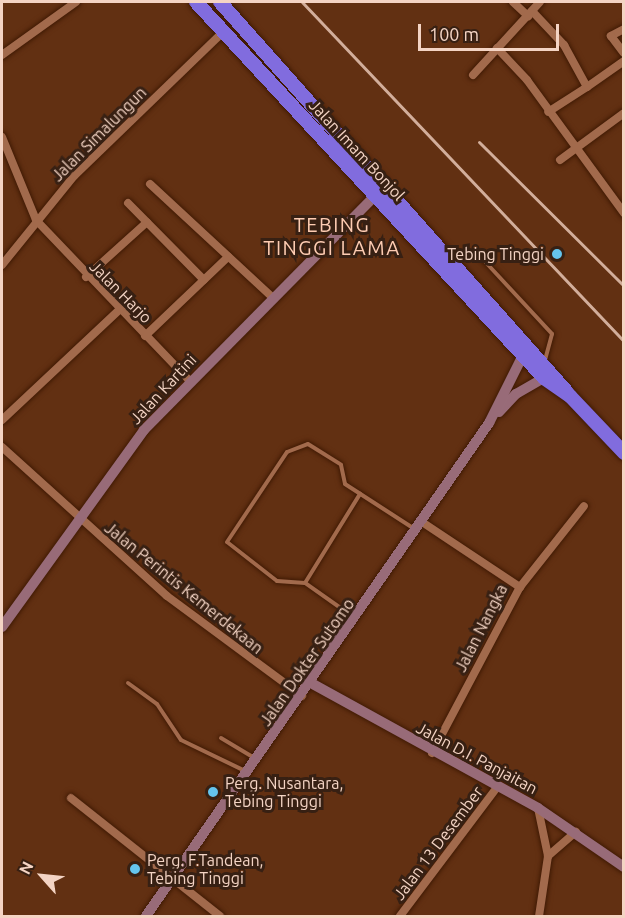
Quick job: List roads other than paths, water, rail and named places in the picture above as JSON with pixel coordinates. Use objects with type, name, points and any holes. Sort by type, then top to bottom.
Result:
[{"type":"highway","name":"Jalan Imam Bonjol","points":[[196,2],[381,190]]},
{"type":"highway","name":"Jalan Imam Bonjol","points":[[220,2],[381,190],[624,453]]},
{"type":"street","points":[[2,56],[76,2]]},
{"type":"street","points":[[513,2],[564,45],[587,87]]},
{"type":"street","points":[[473,75],[540,2]]},
{"type":"street","points":[[624,29],[611,36],[624,53]]},
{"type":"street","name":"Jalan Simalungun","points":[[2,265],[36,220],[106,142],[224,31]]},
{"type":"street","points":[[497,48],[624,213]]},
{"type":"street","points":[[548,112],[624,61]]},
{"type":"street","points":[[560,160],[624,113]]},
{"type":"street","name":"Jalan Harjo","points":[[2,137],[36,220],[86,277],[190,381]]},
{"type":"street","points":[[150,184],[273,298]]},
{"type":"street","name":"Jalan Kartini","points":[[2,625],[144,430],[381,190]]},
{"type":"street","points":[[128,203],[204,280]]},
{"type":"street","points":[[86,277],[147,222]]},
{"type":"street","points":[[145,336],[228,257]]},
{"type":"street","points":[[2,420],[119,310]]},
{"type":"street","name":"Jalan Dokter Sutomo","points":[[146,916],[302,696],[489,423],[526,349]]},
{"type":"street","name":"Jalan Dokter Sutomo","points":[[489,423],[516,394],[548,370]]},
{"type":"street","name":"Jalan Perintis Kemerdekaan","points":[[2,447],[78,519],[167,596],[302,696]]},
{"type":"street","points":[[520,587],[584,506]]},
{"type":"street","name":"Jalan Nangka","points":[[419,526],[520,587],[432,753]]},
{"type":"street","name":"Jalan D.I. Panjaitan","points":[[311,683],[432,753],[537,808],[576,832],[624,867]]},
{"type":"street","name":"Jalan 13 Desember","points":[[400,916],[498,786]]},
{"type":"street","points":[[71,798],[220,916]]},
{"type":"street","points":[[537,808],[548,856],[539,916]]},
{"type":"street","points":[[548,856],[576,832]]},
{"type":"lane","points":[[478,254],[552,334],[548,370]]},
{"type":"lane","points":[[355,618],[305,583],[277,580],[229,545],[228,538],[276,462],[304,445],[340,465],[342,481],[360,494],[419,526]]},
{"type":"lane","points":[[305,583],[360,494]]},
{"type":"lane","points":[[128,683],[157,704],[181,740],[248,773]]},
{"type":"lane","points":[[221,738],[257,760]]},
{"type":"railway","points":[[302,2],[624,341]]},
{"type":"railway","points":[[479,142],[624,286]]},
{"type":"place","name":"Tebing Tinggi","points":[[557,254]]},
{"type":"place","name":"Perg. Nusantara, Tebing Tinggi","points":[[213,792]]},
{"type":"place","name":"Perg. F.Tandean, Tebing Tinggi","points":[[135,869]]},
{"type":"district","name":"TEBING TINGGI LAMA","points":[[332,236]]}]
